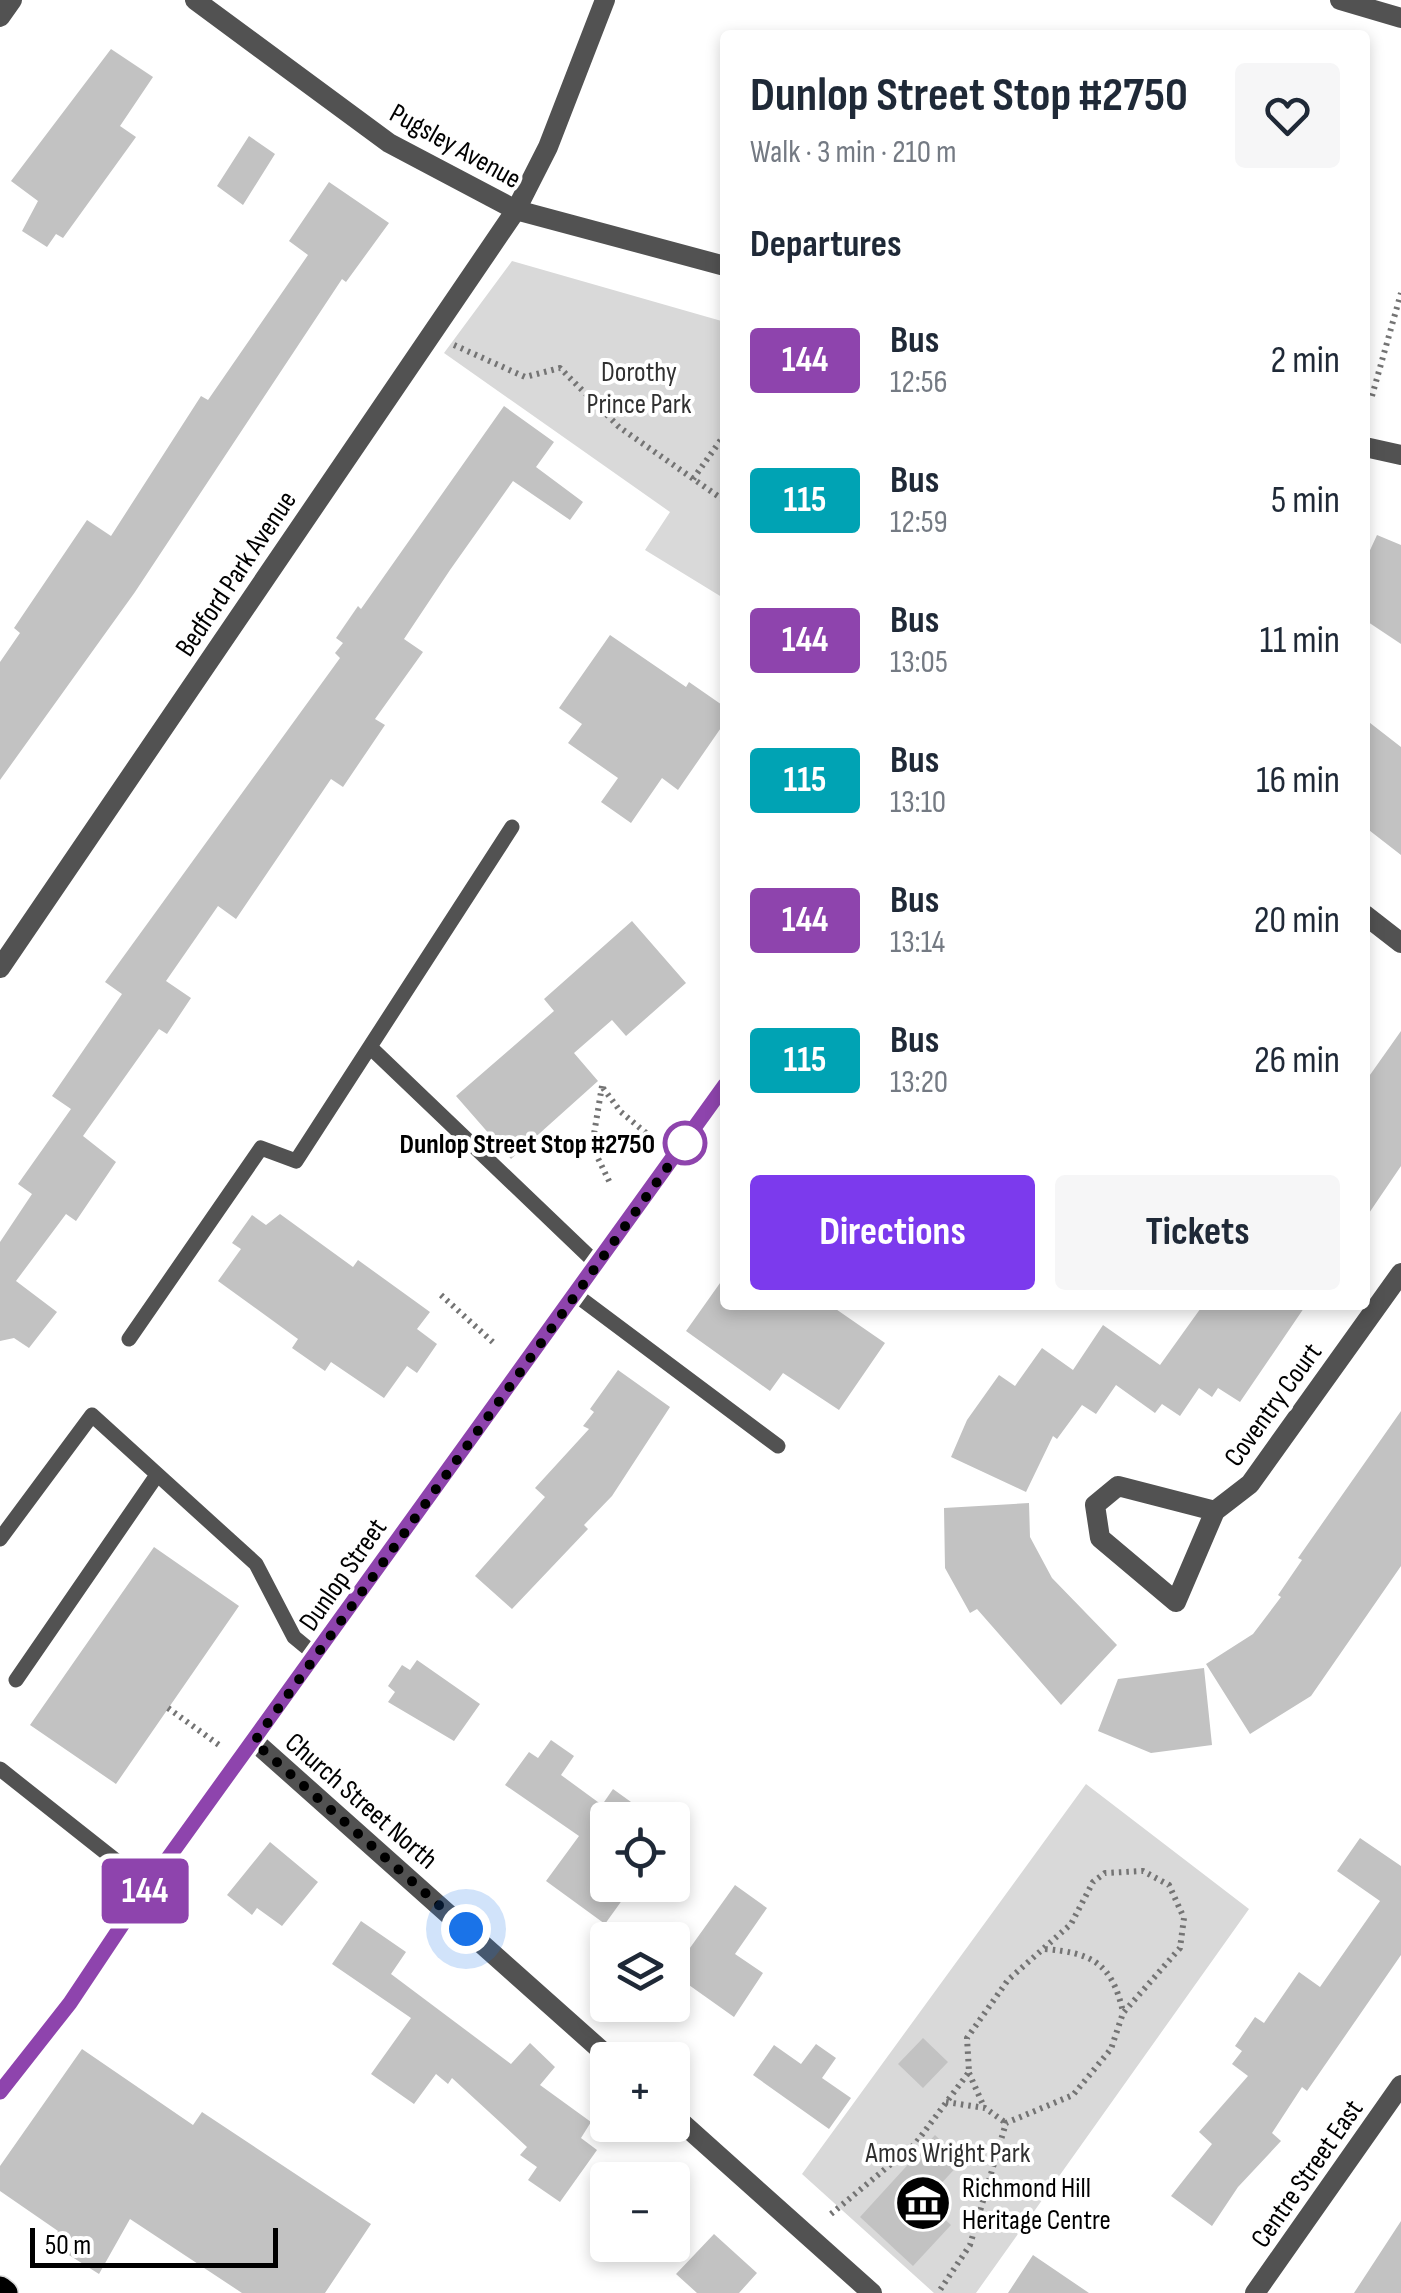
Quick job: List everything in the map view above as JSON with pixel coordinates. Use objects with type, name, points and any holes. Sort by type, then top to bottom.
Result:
[{"type":"street","points":[[0,17],[12,0]]},
{"type":"street","name":"Pugsley Avenue","points":[[195,0],[389,143],[516,210],[720,265]]},
{"type":"street","name":"Bedford Park Avenue","points":[[0,968],[516,210],[548,147],[605,0]]},
{"type":"street","points":[[1340,0],[1401,18]]},
{"type":"street","points":[[1370,447],[1401,455]]},
{"type":"street","points":[[1370,920],[1401,943]]},
{"type":"street","name":"Dunlop Street","points":[[0,2092],[70,2003],[148,1886],[720,1092]]},
{"type":"street","name":"Coventry Court","points":[[1215,1511],[1118,1486],[1095,1505],[1100,1538],[1176,1602],[1215,1511],[1250,1484],[1401,1273]]},
{"type":"street","name":"Church Street North","points":[[254,1742],[592,2042]]},
{"type":"street","name":"Centre Street East","points":[[1256,2293],[1401,2085]]},
{"type":"street","points":[[690,2130],[872,2293]]},
{"type":"lane","points":[[129,1340],[261,1148],[296,1161],[512,827]]},
{"type":"lane","points":[[370,1047],[598,1265]]},
{"type":"lane","points":[[576,1295],[778,1446]]},
{"type":"lane","points":[[0,1540],[92,1416],[256,1564],[294,1637],[317,1656]]},
{"type":"lane","points":[[16,1680],[158,1475]]},
{"type":"lane","points":[[0,1769],[148,1886]]},
{"type":"path","points":[[1372,396],[1401,292]]},
{"type":"path","points":[[431,334],[525,377],[560,368],[619,427],[720,498]]},
{"type":"path","points":[[693,479],[720,441]]},
{"type":"path","points":[[610,1183],[592,1146],[602,1086],[621,1112],[646,1132]]},
{"type":"path","points":[[441,1295],[496,1344]]},
{"type":"path","points":[[168,1708],[219,1745]]},
{"type":"path","points":[[984,2108],[969,2072],[967,2038],[1008,1980],[1071,1924],[1093,1882],[1105,1873],[1143,1871],[1169,1885],[1184,1918],[1180,1948],[1123,2014],[1111,2049],[1073,2094],[1006,2123]]},
{"type":"path","points":[[1044,1949],[1080,1952],[1100,1965],[1117,1986],[1123,2014]]},
{"type":"path","points":[[831,2214],[915,2144],[969,2072]]},
{"type":"path","points":[[946,2102],[984,2108],[1006,2123]]},
{"type":"path","points":[[938,2293],[970,2245],[1006,2123]]},
{"type":"green space","name":"Dorothy Prince Park","points":[[512,261],[720,321],[720,596],[645,550],[670,512],[444,353]]},
{"type":"green space","name":"Amos Wright Park","points":[[1086,1784],[1249,1909],[976,2293],[934,2293],[802,2174]]},
{"type":"building","points":[[111,49],[153,77],[120,126],[136,137],[63,238],[56,234],[47,247],[22,231],[38,201],[11,181]]},
{"type":"building","points":[[249,136],[275,154],[243,205],[217,186]]},
{"type":"building","points":[[329,182],[389,223],[346,282],[342,279],[135,592],[0,780],[0,662],[20,633],[14,628],[87,520],[111,536],[201,396],[208,400],[308,255],[289,241]]},
{"type":"building","points":[[504,406],[554,442],[536,467],[583,502],[570,520],[513,481],[450,570],[404,639],[423,652],[375,719],[385,725],[343,787],[331,779],[236,919],[218,906],[166,981],[191,998],[167,1034],[159,1029],[83,1136],[116,1162],[76,1221],[66,1214],[16,1281],[57,1312],[29,1348],[14,1338],[0,1341],[0,1242],[32,1194],[18,1184],[71,1109],[52,1096],[122,994],[105,982],[340,658],[335,653],[343,643],[336,638],[358,606],[361,609]]},
{"type":"building","points":[[1377,535],[1401,545],[1401,644],[1370,623],[1370,550]]},
{"type":"building","points":[[610,635],[686,687],[689,682],[720,704],[720,729],[678,790],[662,778],[631,823],[601,802],[618,778],[568,743],[582,724],[559,708]]},
{"type":"building","points":[[1370,723],[1401,747],[1401,855],[1370,831]]},
{"type":"building","points":[[632,921],[686,983],[626,1036],[612,1020],[574,1053],[598,1081],[511,1159],[456,1096],[554,1011],[544,999]]},
{"type":"building","points":[[1401,1031],[1401,1166],[1370,1212],[1370,1075]]},
{"type":"building","points":[[280,1214],[353,1267],[358,1260],[430,1312],[417,1329],[437,1344],[417,1373],[407,1366],[384,1398],[331,1362],[325,1371],[292,1348],[298,1339],[218,1281],[241,1249],[232,1243],[252,1215],[266,1225]]},
{"type":"building","points":[[720,1283],[720,1310],[837,1310],[885,1343],[839,1410],[783,1373],[770,1391],[686,1331]]},
{"type":"building","points":[[1199,1310],[1303,1310],[1240,1402],[1218,1388],[1212,1397],[1199,1388],[1180,1416],[1162,1404],[1155,1413],[1116,1385],[1096,1414],[1082,1405],[1057,1439],[1053,1436],[1026,1492],[951,1457],[967,1420],[999,1375],[1015,1386],[1042,1348],[1073,1370],[1103,1325],[1160,1365]]},
{"type":"building","points":[[618,1370],[670,1407],[612,1496],[584,1525],[588,1529],[512,1609],[475,1576],[545,1497],[535,1488],[589,1429],[583,1426],[594,1412],[590,1409]]},
{"type":"building","points":[[1401,1411],[1401,1566],[1311,1696],[1250,1734],[1206,1664],[1253,1634],[1281,1597],[1278,1595],[1302,1560],[1298,1558]]},
{"type":"building","points":[[1029,1503],[1030,1537],[1052,1578],[1117,1645],[1061,1705],[977,1609],[970,1613],[945,1568],[944,1508]]},
{"type":"building","points":[[154,1547],[239,1606],[116,1784],[30,1725]]},
{"type":"building","points":[[417,1660],[480,1704],[454,1741],[388,1702],[395,1692],[388,1686],[402,1665],[410,1670]]},
{"type":"building","points":[[1204,1668],[1212,1745],[1151,1753],[1098,1731],[1118,1679]]},
{"type":"building","points":[[551,1740],[574,1756],[561,1775],[598,1802],[590,1802],[590,1902],[621,1902],[606,1922],[546,1881],[579,1836],[505,1785],[529,1752],[538,1758]]},
{"type":"building","points":[[613,1789],[631,1802],[604,1802]]},
{"type":"building","points":[[1360,1838],[1401,1866],[1401,1955],[1307,2091],[1302,2087],[1272,2133],[1281,2141],[1238,2187],[1212,2226],[1171,2196],[1212,2144],[1199,2132],[1248,2076],[1232,2064],[1242,2051],[1235,2046],[1255,2017],[1264,2023],[1299,1972],[1320,1987],[1380,1901],[1337,1871]]},
{"type":"building","points":[[270,1842],[318,1882],[282,1926],[257,1908],[252,1915],[227,1895]]},
{"type":"building","points":[[735,1885],[767,1908],[735,1954],[763,1973],[734,2017],[690,1986],[690,1948]]},
{"type":"building","points":[[361,1921],[406,1952],[391,1974],[511,2064],[530,2043],[555,2067],[540,2085],[590,2121],[581,2138],[597,2150],[560,2202],[528,2180],[537,2167],[520,2155],[527,2147],[452,2078],[448,2084],[436,2074],[414,2104],[371,2074],[411,2018],[332,1964]]},
{"type":"building","points":[[923,2038],[948,2062],[923,2088],[898,2064]]},
{"type":"building","points":[[816,2044],[836,2058],[822,2078],[851,2098],[829,2129],[753,2075],[774,2045],[801,2064]]},
{"type":"building","points":[[82,2049],[193,2125],[202,2112],[371,2224],[325,2293],[242,2293],[130,2219],[99,2274],[50,2243],[58,2231],[0,2191],[0,2166]]},
{"type":"building","points":[[935,2135],[962,2161],[925,2201],[951,2225],[913,2266],[860,2217]]},
{"type":"building","points":[[1401,2221],[1401,2293],[1354,2293]]},
{"type":"building","points":[[714,2234],[757,2273],[739,2293],[697,2293],[676,2274]]},
{"type":"building","points":[[1033,2255],[1089,2293],[1008,2293]]},
{"type":"bus line","name":"144","points":[[0,2092],[70,2003],[148,1886],[720,1092]]},
{"type":"place","name":"Dunlop Street Stop #2750","points":[[685,1143]]},
{"type":"place","name":"Richmond Hill Heritage Centre","points":[[923,2203]]},
{"type":"route","points":[[466,1929],[254,1742],[685,1143]]}]
